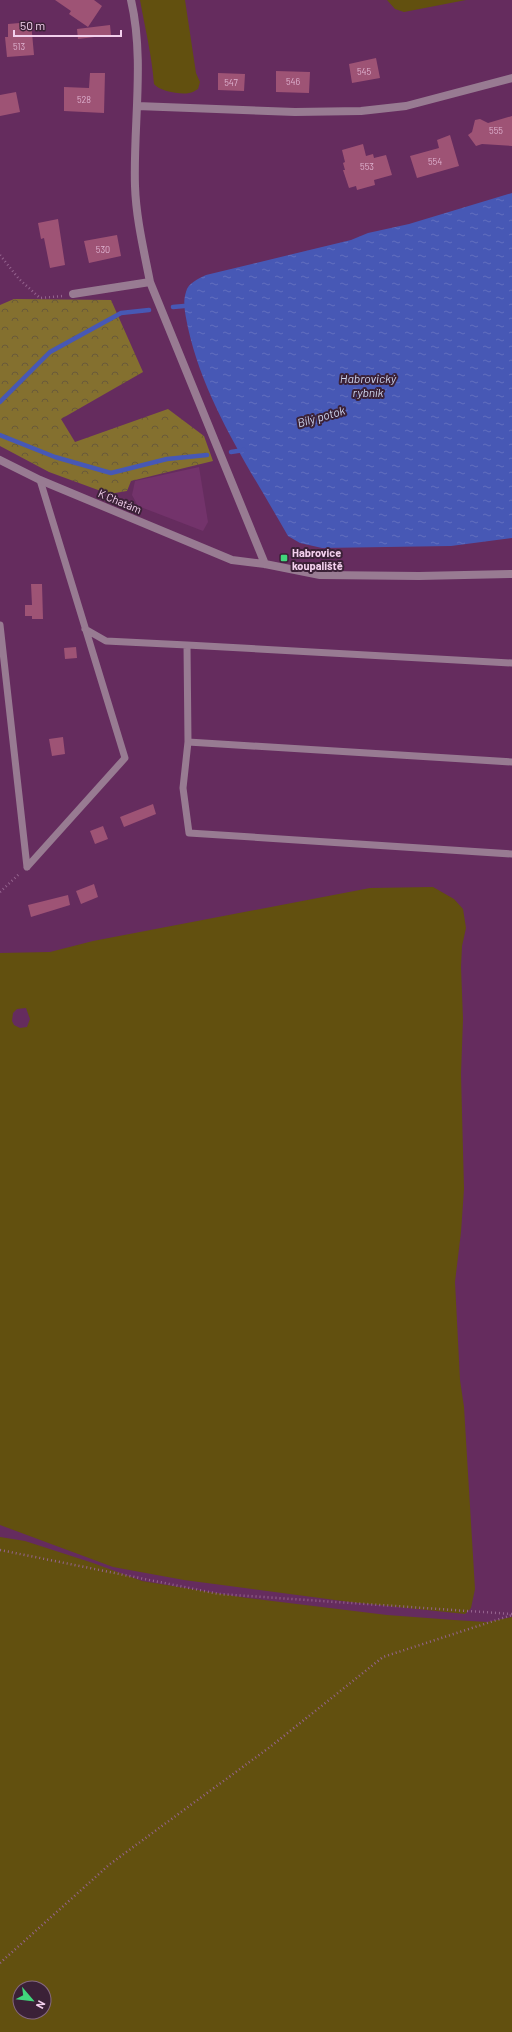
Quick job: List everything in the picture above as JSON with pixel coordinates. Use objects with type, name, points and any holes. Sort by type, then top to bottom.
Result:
[{"type":"street","points":[[131,0],[134,15],[137,52],[135,187],[139,225],[150,282],[265,564]]},
{"type":"street","points":[[137,106],[295,112],[361,111],[406,106],[512,78]]},
{"type":"street","points":[[73,294],[150,282]]},
{"type":"street","name":"K Chatám","points":[[0,460],[40,480],[232,560],[265,564],[320,575],[419,576],[512,574]]},
{"type":"lane","points":[[27,866],[125,758],[40,480]]},
{"type":"lane","points":[[0,625],[27,866]]},
{"type":"lane","points":[[86,629],[106,641],[512,663]]},
{"type":"lane","points":[[187,645],[188,742],[183,788],[189,833],[512,854]]},
{"type":"lane","points":[[188,742],[512,762]]},
{"type":"path","points":[[0,255],[20,279],[40,298],[73,294]]},
{"type":"path","points":[[0,892],[27,866]]},
{"type":"path","points":[[0,1550],[219,1594],[512,1614]]},
{"type":"path","points":[[0,1963],[110,1864],[270,1747],[383,1657],[512,1614]]},
{"type":"shaded area","points":[[140,0],[185,0],[196,73],[200,82],[198,89],[190,93],[176,93],[160,89],[154,84],[150,52]]},
{"type":"shaded area","points":[[387,0],[466,0],[404,12],[395,9]]},
{"type":"shaded area","points":[[199,467],[208,522],[203,531],[138,506],[132,495],[135,481]]},
{"type":"shaded area","points":[[433,887],[454,899],[463,909],[466,928],[462,946],[461,967],[463,1019],[461,1074],[464,1189],[455,1282],[460,1380],[464,1407],[475,1589],[471,1608],[465,1614],[350,1602],[184,1580],[113,1567],[0,1525],[0,953],[50,952],[93,941],[370,888]],"holes":[[[26,1008],[30,1019],[27,1027],[20,1028],[14,1025],[12,1021],[13,1013],[17,1009]]]},
{"type":"shaded area","points":[[0,1537],[25,1541],[142,1581],[247,1598],[387,1615],[454,1620],[487,1622],[512,1617],[512,2032],[0,2032]]},
{"type":"green space","points":[[14,299],[111,300],[143,372],[61,419],[75,442],[168,409],[204,436],[213,461],[131,481],[127,491],[109,494],[49,472],[0,446],[0,305]]},
{"type":"water","name":"Habrovický rybník","points":[[512,193],[512,538],[451,546],[322,548],[300,543],[288,536],[244,461],[217,410],[205,383],[185,314],[184,306],[187,289],[194,282],[206,275],[351,240],[368,233],[409,224]]},
{"type":"building","points":[[55,0],[94,0],[102,6],[88,27],[69,14],[71,11]]},
{"type":"building","points":[[31,22],[34,55],[7,57],[5,37],[8,37],[8,24]]},
{"type":"building","points":[[110,25],[111,35],[78,39],[77,29]]},
{"type":"building","points":[[376,58],[380,78],[352,83],[349,64]]},
{"type":"building","points":[[276,71],[310,72],[309,93],[276,92]]},
{"type":"building","points":[[90,73],[105,73],[104,113],[64,111],[64,87],[89,88]]},
{"type":"building","points":[[218,73],[245,74],[244,91],[218,90]]},
{"type":"building","points":[[16,92],[20,112],[0,116],[0,95]]},
{"type":"building","points":[[512,116],[512,146],[482,144],[476,146],[468,135],[472,132],[475,120],[480,119],[488,123]]},
{"type":"building","points":[[450,135],[459,166],[417,178],[410,156],[439,148],[437,140]]},
{"type":"building","points":[[363,144],[366,156],[373,154],[374,158],[386,155],[392,175],[374,180],[375,185],[357,190],[356,186],[349,188],[343,170],[345,170],[343,163],[345,162],[342,150]]},
{"type":"building","points":[[58,219],[65,265],[50,268],[44,238],[41,239],[38,223]]},
{"type":"building","points":[[117,235],[121,256],[89,263],[84,241]]},
{"type":"building","points":[[31,584],[42,584],[43,619],[32,619],[32,616],[25,616],[25,605],[32,605]]},
{"type":"building","points":[[76,647],[77,658],[65,659],[64,648]]},
{"type":"building","points":[[63,737],[65,754],[52,756],[49,739]]},
{"type":"building","points":[[153,804],[156,814],[124,827],[120,817]]},
{"type":"building","points":[[103,826],[108,839],[95,844],[90,831]]},
{"type":"building","points":[[94,884],[98,897],[81,904],[76,891]]},
{"type":"building","points":[[68,895],[70,905],[31,917],[28,905]]},
{"type":"waterway","points":[[173,307],[184,306]]},
{"type":"waterway","points":[[0,402],[50,352],[121,313],[149,310]]},
{"type":"waterway","name":"Bílý potok","points":[[0,435],[55,457],[111,473],[167,459],[207,455]]},
{"type":"waterway","name":"Bílý potok","points":[[231,452],[244,450]]},
{"type":"place","name":"Habrovice koupaliště","points":[[284,558]]}]
